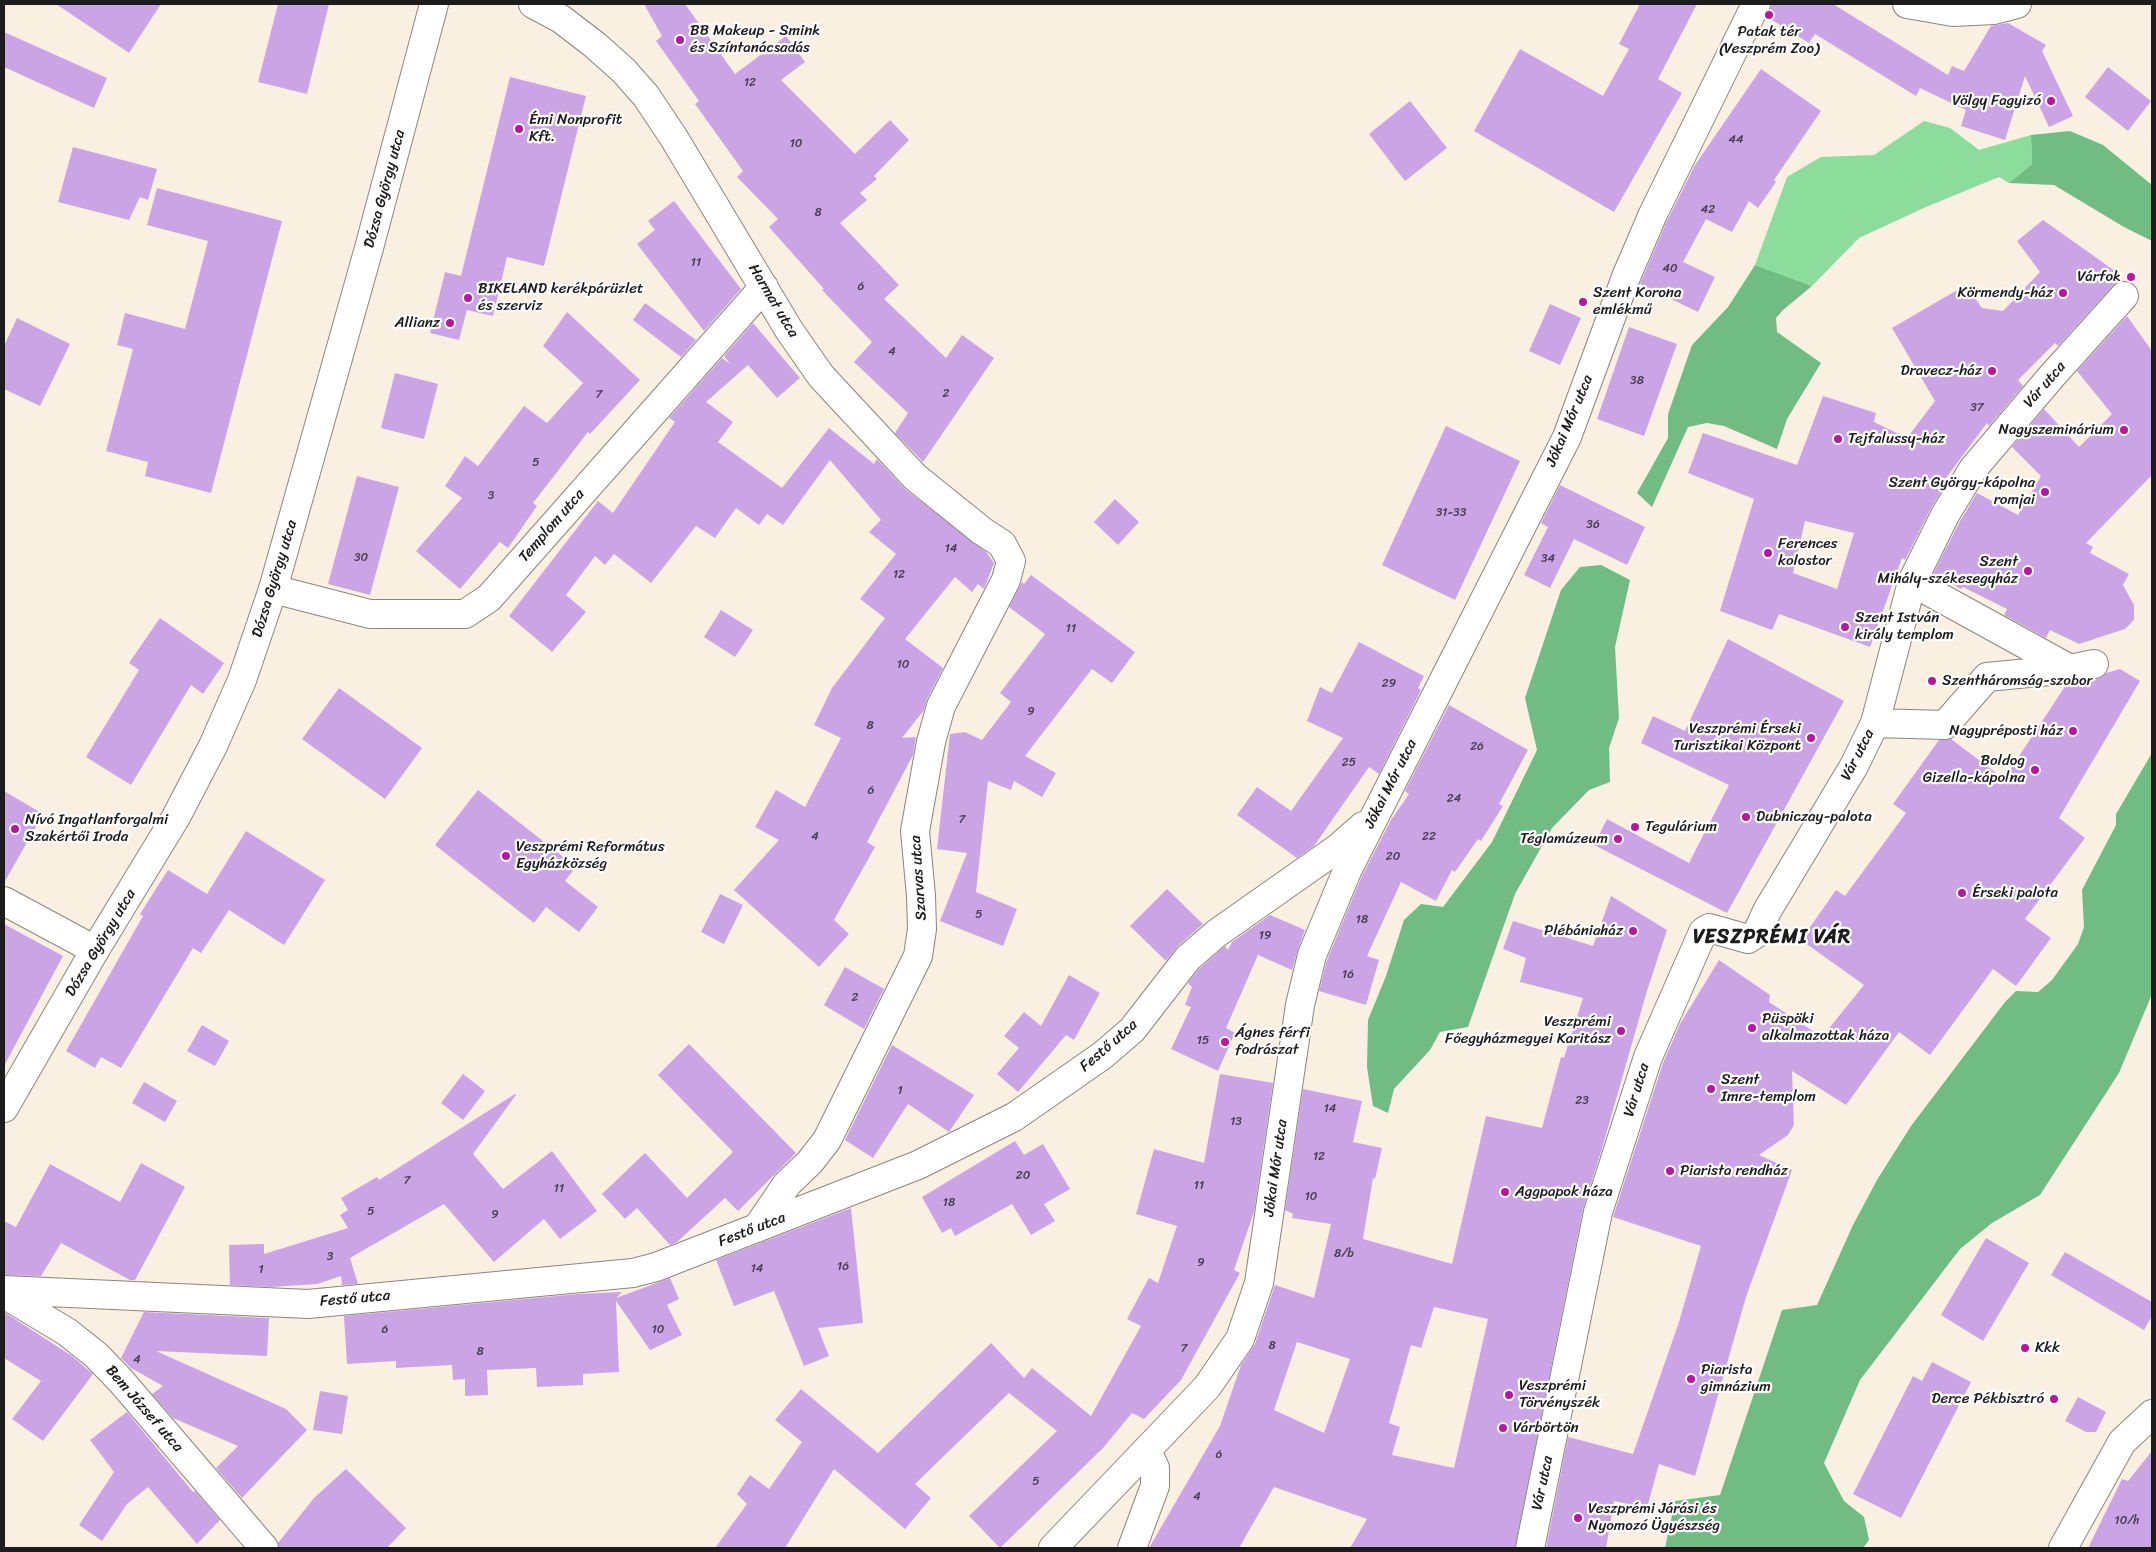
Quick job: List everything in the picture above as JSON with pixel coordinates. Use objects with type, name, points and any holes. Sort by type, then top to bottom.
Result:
[{"type":"street","name":"Dózsa György utca","points":[[4,1108],[95,950],[176,818],[242,680],[273,589],[369,248],[434,4]]},
{"type":"street","name":"Harmat utca","points":[[533,4],[569,11],[595,45],[624,71],[646,96],[821,376],[915,477],[982,531],[1002,544],[1010,561]]},
{"type":"street","name":"Jókai Mór utca","points":[[1053,1548],[1207,1386],[1240,1339],[1259,1283],[1300,1005],[1312,956],[1347,871],[1567,437],[1626,277],[1756,4]]},
{"type":"street","points":[[1907,4],[1953,12],[1994,10],[2017,4]]},
{"type":"street","name":"Templom utca","points":[[273,589],[370,614],[465,614],[489,598],[764,287]]},
{"type":"street","name":"Vár utca","points":[[1530,1548],[1598,1212],[1648,1057],[1703,932],[1709,928],[1748,939],[1757,933],[1767,911],[1854,766],[1874,723],[1912,582],[1945,515],[1973,469],[2051,377],[2124,296]]},
{"type":"street","name":"Szarvas utca","points":[[757,1228],[787,1184],[810,1162],[827,1140],[918,956],[922,928],[922,896],[915,831],[931,742],[941,706],[1006,580],[1010,561]]},
{"type":"street","name":"Vár utca","points":[[1874,723],[1946,725],[1987,677],[2082,666],[1912,582]]},
{"type":"street","name":"Festő utca","points":[[4,1290],[308,1304],[633,1273],[656,1268],[918,1165],[1014,1117],[1103,1055],[1132,1030],[1188,958],[1217,933],[1338,848],[1374,817]]},
{"type":"street","points":[[4,901],[95,950]]},
{"type":"street","name":"Bem József utca","points":[[4,1294],[67,1332],[105,1365],[264,1548]]},
{"type":"street","points":[[2063,1548],[2122,1442],[2152,1414]]},
{"type":"street","points":[[1132,1548],[1155,1486],[1154,1468],[1147,1451]]},
{"type":"green space","points":[[1924,121],[1950,128],[1979,150],[2031,135],[2032,164],[2009,183],[1999,177],[1926,207],[1859,238],[1812,286],[1755,265],[1787,177],[1821,157],[1874,155]]},
{"type":"green space","points":[[2070,131],[2103,145],[2152,185],[2152,241],[2124,227],[2054,185],[2009,183],[2032,164],[2031,135]]},
{"type":"green space","points":[[1755,265],[1812,286],[1776,318],[1777,332],[1821,363],[1787,419],[1777,449],[1724,426],[1707,423],[1688,427],[1652,507],[1637,493],[1668,438],[1668,414],[1692,345],[1728,307]]},
{"type":"green space","points":[[1601,565],[1630,580],[1615,647],[1619,718],[1609,748],[1610,782],[1589,790],[1552,828],[1515,894],[1468,1027],[1440,1032],[1430,1050],[1394,1089],[1388,1113],[1373,1106],[1367,1067],[1368,1020],[1386,976],[1404,920],[1421,904],[1443,907],[1492,842],[1537,750],[1525,698],[1561,590],[1580,567]]},
{"type":"green space","points":[[2152,753],[2152,994],[2119,1073],[2040,1195],[1992,1223],[1960,1249],[1860,1380],[1824,1463],[1844,1501],[1864,1517],[1869,1540],[1863,1548],[1665,1548],[1675,1501],[1720,1495],[1782,1310],[1817,1305],[1853,1225],[1877,1180],[1911,1126],[2005,1002],[2016,991],[2038,992],[2052,980],[2078,944],[2084,927],[2082,890],[2116,825],[2116,814]]},
{"type":"building","points":[[56,4],[161,4],[129,53]]},
{"type":"building","points":[[278,4],[329,4],[307,94],[258,82]]},
{"type":"building","points":[[644,4],[685,4],[735,74],[786,36],[805,62],[781,80],[855,154],[890,120],[909,140],[874,176],[877,179],[860,193],[867,200],[840,223],[899,285],[884,299],[946,358],[962,335],[994,358],[923,462],[895,433],[908,413],[854,362],[872,342],[822,290],[824,289],[769,227],[778,219],[737,177],[743,171],[695,104],[699,101],[656,41],[662,36]]},
{"type":"building","points":[[1640,4],[1697,4],[1658,79],[1682,93],[1614,212],[1474,131],[1520,49],[1603,96],[1629,49],[1619,44]]},
{"type":"building","points":[[1772,4],[1833,4],[1948,75],[1952,66],[1964,71],[1991,26],[2008,23],[2046,45],[2042,51],[2073,116],[2049,127],[2025,76],[2005,140],[1961,126],[1966,110],[1920,88],[1916,96],[1815,34],[1809,43],[1767,17]]},
{"type":"building","points":[[4,32],[107,78],[94,108],[4,67]]},
{"type":"building","points":[[2108,67],[2151,101],[2128,131],[2085,97]]},
{"type":"building","points":[[1761,69],[1821,111],[1774,180],[1776,182],[1758,208],[1749,201],[1732,232],[1706,219],[1683,262],[1715,277],[1698,312],[1640,284],[1667,221],[1695,165]]},
{"type":"building","points":[[510,77],[586,96],[544,266],[507,257],[493,316],[467,310],[459,340],[430,333],[445,272],[461,276]]},
{"type":"building","points":[[1410,101],[1447,148],[1405,181],[1369,134]]},
{"type":"building","points":[[73,147],[157,169],[148,200],[140,197],[129,220],[58,202]]},
{"type":"building","points":[[157,188],[282,221],[211,493],[145,476],[148,462],[106,451],[133,349],[117,345],[125,313],[185,329],[208,241],[147,225]]},
{"type":"building","points":[[674,201],[741,289],[704,331],[637,244],[655,230],[648,221]]},
{"type":"building","points":[[2043,220],[2122,276],[2058,346],[2055,343],[2018,380],[2023,386],[1989,426],[1987,423],[1946,478],[1949,479],[1931,508],[1905,560],[1902,558],[1870,647],[1779,614],[1772,630],[1720,611],[1754,499],[1688,473],[1703,433],[1797,465],[1823,396],[1876,413],[1874,422],[1907,438],[1935,401],[1892,328],[1966,285],[1982,308],[2003,311],[2040,272],[2017,241]],"holes":[[[1805,521],[1854,533],[1837,589],[1793,573]]]},
{"type":"building","points":[[645,303],[696,340],[681,357],[633,320]]},
{"type":"building","points":[[1550,304],[1581,318],[1560,365],[1529,351]]},
{"type":"building","points":[[567,312],[640,380],[590,434],[588,432],[533,503],[537,506],[508,548],[500,542],[460,589],[416,551],[462,498],[445,486],[465,456],[478,466],[524,406],[547,423],[583,383],[543,346]]},
{"type":"building","points":[[2127,316],[2152,351],[2152,475],[2086,543],[2093,547],[2090,553],[2129,574],[2123,585],[2134,605],[2134,620],[2125,629],[2079,644],[2050,630],[2046,638],[2004,615],[2007,609],[1963,587],[1961,589],[1933,574],[1977,493],[2018,515],[2041,476],[2012,447],[2044,409],[2079,447],[2112,414],[2077,371]]},
{"type":"building","points":[[17,318],[70,344],[40,406],[4,389],[4,346]]},
{"type":"building","points":[[753,323],[800,378],[777,398],[748,365],[706,402],[733,422],[718,442],[782,488],[829,428],[874,464],[877,459],[905,489],[986,552],[994,563],[984,589],[978,584],[972,592],[955,577],[905,639],[943,668],[927,699],[924,710],[902,738],[916,737],[913,755],[867,842],[875,847],[834,920],[849,934],[819,967],[734,890],[779,840],[755,827],[776,790],[805,807],[841,738],[814,725],[832,688],[885,618],[860,599],[896,554],[869,532],[881,520],[830,460],[783,525],[767,514],[759,525],[736,508],[715,538],[696,526],[651,583],[614,554],[605,565],[595,556],[566,595],[586,612],[552,652],[509,616],[598,501],[613,513],[675,422],[669,418],[722,358],[730,364],[724,356]]},
{"type":"building","points":[[1629,327],[1677,344],[1644,436],[1597,419]]},
{"type":"building","points":[[395,373],[438,384],[424,439],[381,428]]},
{"type":"building","points":[[1446,426],[1520,461],[1455,600],[1382,565]]},
{"type":"building","points":[[357,476],[399,487],[370,595],[328,584]]},
{"type":"building","points":[[1560,485],[1645,527],[1627,565],[1574,539],[1550,588],[1524,575],[1548,527],[1541,523]]},
{"type":"building","points":[[1115,499],[1139,522],[1118,545],[1094,522]]},
{"type":"building","points":[[1031,575],[1135,652],[1112,683],[1092,669],[1025,756],[1056,773],[1042,797],[1014,781],[1011,790],[988,781],[976,892],[1017,909],[1003,946],[940,921],[967,853],[937,849],[950,734],[965,732],[982,740],[1011,702],[1000,693],[1045,634],[1009,607],[1022,582],[1024,584]]},
{"type":"building","points":[[721,610],[753,630],[735,657],[704,637]]},
{"type":"building","points":[[160,618],[224,663],[203,694],[191,685],[131,785],[86,757],[139,670],[129,663]]},
{"type":"building","points":[[1728,639],[1844,701],[1727,913],[1594,845],[1607,819],[1689,863],[1729,785],[1641,743],[1653,716],[1685,731]]},
{"type":"building","points":[[1359,642],[1424,676],[1418,688],[1421,690],[1379,774],[1369,767],[1314,846],[1297,858],[1237,815],[1257,787],[1291,811],[1343,738],[1307,721],[1320,687],[1332,693]]},
{"type":"building","points":[[2120,669],[2140,681],[2059,818],[2085,838],[2025,919],[2051,938],[2016,986],[1993,969],[1930,1055],[1899,1032],[1846,1105],[1792,1071],[1794,1125],[1788,1135],[1759,1155],[1792,1170],[1746,1297],[1695,1476],[1659,1464],[1647,1508],[1614,1501],[1606,1548],[1546,1548],[1568,1437],[1633,1454],[1679,1322],[1701,1246],[1613,1217],[1663,1063],[1680,1024],[1719,960],[1770,995],[1769,1002],[1822,1037],[1864,985],[1801,940],[1836,890],[1845,896],[1906,813],[1893,804],[1939,740],[1951,739],[2004,779],[2066,685],[2097,679],[2106,673]]},
{"type":"building","points":[[339,688],[422,748],[385,799],[302,739]]},
{"type":"building","points":[[1449,705],[1528,750],[1499,804],[1503,806],[1481,841],[1478,839],[1455,872],[1452,870],[1436,901],[1401,882],[1367,956],[1379,960],[1366,1005],[1319,991],[1327,960],[1361,878],[1391,820],[1409,794],[1405,791]]},
{"type":"building","name":"Veszprémi Református Egyházközség","points":[[478,790],[576,867],[565,881],[598,907],[579,932],[546,907],[534,923],[435,845]]},
{"type":"building","points":[[4,791],[43,814],[4,883]]},
{"type":"building","points":[[246,831],[325,880],[284,945],[229,910],[201,953],[193,948],[121,1068],[101,1057],[95,1068],[66,1051],[143,916],[140,914],[168,870],[207,894]]},
{"type":"building","points":[[1167,889],[1203,924],[1178,946],[1166,961],[1130,926]]},
{"type":"building","points":[[720,894],[743,905],[724,944],[701,932]]},
{"type":"building","points":[[1611,896],[1667,930],[1647,991],[1583,1209],[1515,1548],[1350,1548],[1367,1519],[1274,1487],[1239,1548],[1149,1548],[1220,1426],[1241,1365],[1255,1344],[1275,1285],[1314,1298],[1331,1224],[1292,1218],[1293,1214],[1285,1210],[1303,1089],[1362,1101],[1353,1142],[1382,1148],[1375,1179],[1373,1178],[1363,1239],[1452,1264],[1486,1116],[1542,1128],[1561,1057],[1564,1058],[1583,998],[1520,982],[1526,958],[1503,949],[1513,921],[1593,946]],"holes":[[[1434,1307],[1488,1319],[1454,1468],[1392,1455],[1400,1427],[1389,1423],[1411,1345],[1421,1348]],[[1297,1342],[1350,1359],[1324,1433],[1274,1410]]]},
{"type":"building","points":[[1270,915],[1305,930],[1292,970],[1258,955],[1226,1028],[1235,1033],[1218,1071],[1171,1049],[1191,1007],[1185,1005],[1192,987],[1188,983],[1199,969],[1225,946],[1228,950],[1232,942]]},
{"type":"building","points":[[4,924],[63,956],[4,1066]]},
{"type":"building","points":[[845,967],[884,989],[864,1029],[824,1005]]},
{"type":"building","points":[[1069,975],[1100,993],[1074,1040],[1066,1035],[1018,1092],[997,1074],[1019,1048],[1004,1036],[1024,1012],[1041,1026]]},
{"type":"building","points":[[202,1025],[229,1041],[215,1066],[187,1051]]},
{"type":"building","points":[[689,1044],[796,1153],[738,1211],[725,1198],[677,1242],[670,1245],[637,1208],[625,1219],[602,1194],[645,1153],[687,1198],[733,1152],[658,1075]]},
{"type":"building","points":[[892,1045],[974,1095],[949,1132],[908,1104],[873,1158],[845,1140]]},
{"type":"building","points":[[463,1074],[485,1091],[463,1120],[441,1103]]},
{"type":"building","points":[[1220,1074],[1273,1083],[1254,1212],[1234,1270],[1240,1273],[1181,1380],[1144,1419],[1132,1413],[1103,1448],[1000,1548],[969,1516],[1057,1431],[1009,1393],[915,1484],[931,1498],[905,1529],[834,1469],[785,1548],[715,1548],[747,1504],[737,1494],[750,1475],[769,1489],[802,1442],[775,1420],[801,1389],[878,1453],[991,1343],[1024,1378],[1032,1368],[1091,1416],[1141,1326],[1127,1319],[1149,1278],[1158,1283],[1177,1226],[1136,1214],[1154,1149],[1204,1163]]},
{"type":"building","points":[[144,1082],[177,1101],[165,1122],[132,1103]]},
{"type":"building","points":[[515,1094],[473,1154],[503,1189],[552,1151],[597,1211],[560,1239],[544,1219],[494,1262],[444,1204],[350,1258],[358,1284],[342,1285],[341,1276],[317,1284],[270,1287],[230,1285],[229,1245],[264,1244],[264,1254],[348,1228],[340,1215],[348,1210],[341,1198],[377,1177],[379,1180]]},
{"type":"building","points":[[1015,1141],[1024,1155],[1043,1144],[1070,1189],[1044,1204],[1055,1221],[1031,1235],[1012,1204],[955,1236],[951,1228],[942,1233],[922,1197]]},
{"type":"building","points":[[141,1163],[185,1187],[135,1280],[130,1280],[61,1243],[41,1276],[4,1275],[4,1221],[16,1227],[50,1164],[120,1202]]},
{"type":"building","points":[[851,1208],[863,1323],[818,1328],[829,1356],[804,1366],[774,1291],[734,1306],[716,1260]]},
{"type":"building","points":[[1986,1238],[2029,1263],[1983,1341],[1941,1315]]},
{"type":"building","points":[[2065,1252],[2152,1302],[2152,1316],[2144,1330],[2051,1275]]},
{"type":"building","points":[[670,1278],[679,1299],[667,1305],[682,1335],[650,1350],[616,1301],[619,1372],[583,1374],[583,1385],[537,1387],[536,1368],[487,1370],[488,1395],[465,1396],[465,1379],[453,1380],[452,1365],[396,1368],[396,1361],[347,1364],[344,1316],[578,1294],[622,1292],[616,1298]]},
{"type":"building","points":[[4,1312],[72,1356],[93,1374],[43,1441],[12,1419],[41,1381],[4,1358]]},
{"type":"building","points":[[144,1312],[269,1318],[267,1356],[156,1351],[286,1409],[307,1430],[242,1498],[216,1468],[238,1446],[173,1418],[152,1394],[163,1386],[131,1368],[121,1358]]},
{"type":"building","points":[[1932,1362],[1971,1382],[1901,1518],[1853,1494],[1913,1376],[1922,1381]]},
{"type":"building","points":[[320,1391],[348,1396],[342,1434],[313,1430]]},
{"type":"building","points":[[2078,1397],[2106,1412],[2096,1432],[2086,1432],[2065,1421]]},
{"type":"building","points":[[127,1412],[193,1492],[195,1491],[220,1520],[197,1544],[148,1487],[127,1504],[102,1541],[79,1525],[114,1472],[90,1440]]},
{"type":"building","points":[[2152,1451],[2152,1548],[2088,1548],[2122,1479],[2128,1481]]},
{"type":"building","points":[[346,1469],[406,1528],[387,1548],[279,1548],[278,1543],[314,1498]]},
{"type":"place","name":"Patak tér (Veszprém Zoo)","points":[[1769,15]]},
{"type":"place","name":"BB Makeup - Smink és Színtanácsadás","points":[[680,40]]},
{"type":"place","name":"Völgy Fagyizó","points":[[2051,101]]},
{"type":"place","name":"Émi Nonprofit Kft.","points":[[519,129]]},
{"type":"place","name":"Várfok","points":[[2131,277]]},
{"type":"place","name":"Körmendy-ház","points":[[2063,293]]},
{"type":"place","name":"BIKELAND kerékpárüzlet és szerviz","points":[[468,298]]},
{"type":"place","name":"Szent Korona emlékmű","points":[[1583,302]]},
{"type":"place","name":"Allianz","points":[[450,323]]},
{"type":"place","name":"Dravecz-ház","points":[[1992,371]]},
{"type":"place","name":"Nagyszeminárium","points":[[2124,430]]},
{"type":"place","name":"Tejfalussy-ház","points":[[1838,439]]},
{"type":"place","name":"Szent György-kápolna romjai","points":[[2045,492]]},
{"type":"place","name":"Ferences kolostor","points":[[1768,553]]},
{"type":"place","name":"Szent Mihály-székesegyház","points":[[2028,571]]},
{"type":"place","name":"Szent István király templom","points":[[1845,627]]},
{"type":"place","name":"Szentháromság-szobor","points":[[1932,681]]},
{"type":"place","name":"Nagypréposti ház","points":[[2073,731]]},
{"type":"place","name":"Veszprémi Érseki Turisztikai Központ","points":[[1811,738]]},
{"type":"place","name":"Boldog Gizella-kápolna","points":[[2035,770]]},
{"type":"place","name":"Dubniczay-palota","points":[[1746,817]]},
{"type":"place","name":"Tegulárium","points":[[1635,827]]},
{"type":"place","name":"Nívó Ingatlanforgalmi Szakértői Iroda","points":[[15,829]]},
{"type":"place","name":"Téglamúzeum","points":[[1618,839]]},
{"type":"place","name":"Veszprémi Református Egyházközség","points":[[506,856]]},
{"type":"place","name":"Érseki palota","points":[[1962,893]]},
{"type":"place","name":"Plébániaház","points":[[1633,931]]},
{"type":"place","name":"Püspöki alkalmazottak háza","points":[[1752,1028]]},
{"type":"place","name":"Veszprémi Főegyházmegyei Karitász","points":[[1621,1031]]},
{"type":"place","name":"Ágnes férfi fodrászat","points":[[1225,1042]]},
{"type":"place","name":"Szent Imre-templom","points":[[1711,1089]]},
{"type":"place","name":"Piarista rendház","points":[[1670,1171]]},
{"type":"place","name":"Aggpapok háza","points":[[1505,1192]]},
{"type":"place","name":"Kkk","points":[[2025,1348]]},
{"type":"place","name":"Piarista gimnázium","points":[[1691,1379]]},
{"type":"place","name":"Veszprémi Törvényszék","points":[[1509,1395]]},
{"type":"place","name":"Derce Pékbisztró","points":[[2054,1399]]},
{"type":"place","name":"Várbörtön","points":[[1503,1428]]},
{"type":"place","name":"Veszprémi Járási és Nyomozó Ügyészség","points":[[1578,1518]]},
{"type":"district","name":"VESZPRÉMI VÁR","points":[[1772,938]]}]
